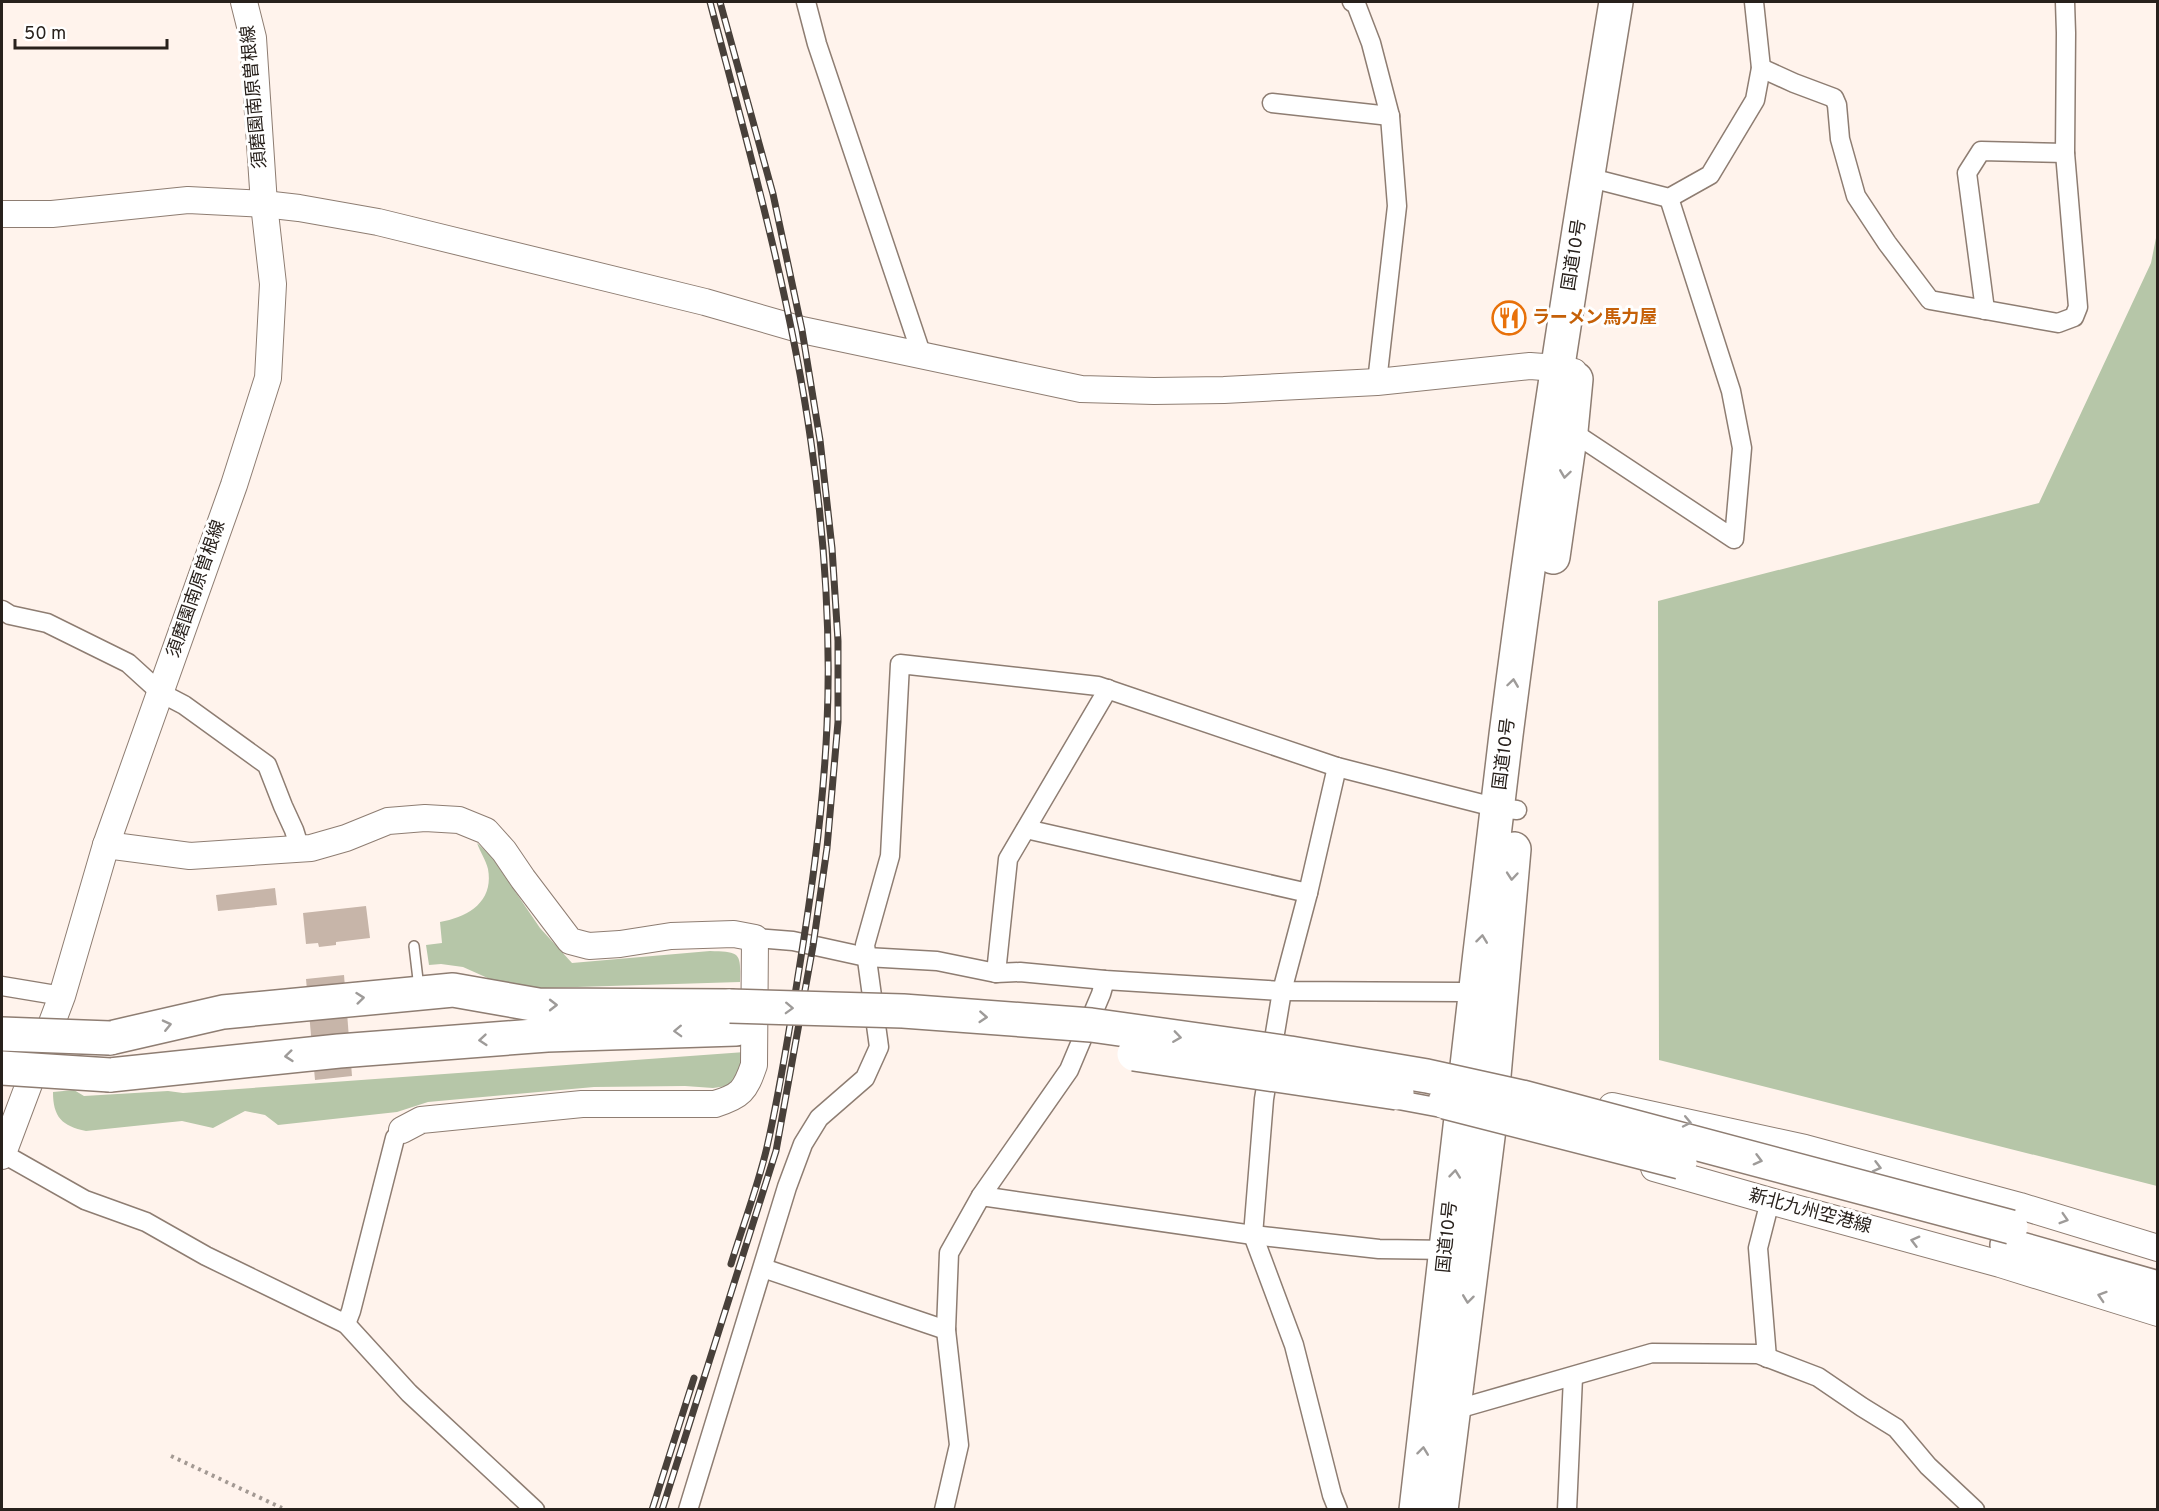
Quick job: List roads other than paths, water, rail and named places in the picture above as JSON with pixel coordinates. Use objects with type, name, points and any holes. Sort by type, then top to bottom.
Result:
[{"type":"highway","name":"国道10号","points":[[1441,1509],[1441,1409],[1476,1116],[1508,809],[1509,712],[1597,179],[1616,2]]},
{"type":"highway","name":"国道10号","points":[[1597,179],[1639,2]]},
{"type":"highway","name":"国道10号","points":[[1480,1077],[1476,987],[1571,431],[1567,370]]},
{"type":"highway","points":[[2,1034],[110,1038],[223,1012],[453,990],[538,1005],[733,1017],[1086,1047],[1430,1098],[2157,1269]]},
{"type":"highway","points":[[2,1081],[110,1075],[339,1051],[547,1035],[733,1017]]},
{"type":"highway","points":[[2,1068],[110,1075]]},
{"type":"highway","points":[[2009,1236],[2157,1288]]},
{"type":"highway","name":"国道10号","points":[[1416,1509],[1441,1409]]},
{"type":"street","name":"須磨園南原曽根線","points":[[2,1154],[62,996],[106,845],[234,485],[268,378],[273,284],[264,204],[253,38],[244,2]]},
{"type":"street","points":[[806,2],[817,44],[922,356]]},
{"type":"street","points":[[1352,2],[1356,4],[1371,43],[1390,116],[1397,206],[1377,382]]},
{"type":"street","points":[[1597,179],[1669,198],[1710,175],[1755,99],[1761,68],[1754,2]]},
{"type":"street","points":[[1761,68],[1834,98],[1837,105],[1840,139],[1856,196],[1887,243],[1930,300],[2058,322],[2074,317],[2078,307],[2065,153],[2065,2]]},
{"type":"street","points":[[1272,103],[1390,116]]},
{"type":"street","points":[[1985,310],[1967,173],[1981,151],[2065,153]]},
{"type":"street","points":[[1571,431],[1734,539],[1742,448],[1731,391],[1669,198]]},
{"type":"street","points":[[2,214],[52,214],[188,200],[264,204],[378,222],[705,302],[802,330],[1081,389],[1154,392],[1224,390],[1377,382],[1530,366],[1567,370]]},
{"type":"street","points":[[4,617],[47,623],[128,663],[161,693],[184,705],[267,765],[300,849]]},
{"type":"street","points":[[688,1509],[787,1187],[803,1144],[819,1118],[865,1078],[879,1047],[865,945],[890,856],[900,664],[1098,686],[1337,767],[1508,809]]},
{"type":"street","points":[[996,974],[1008,859],[1108,689]]},
{"type":"street","points":[[1337,767],[1308,893],[1282,991],[1264,1099],[1253,1235],[1294,1345],[1332,1495],[1338,1509]]},
{"type":"street","points":[[106,845],[190,856],[300,849],[346,838],[388,821],[425,818],[459,820],[486,831],[504,851],[570,941],[589,946],[671,936],[734,934],[793,941],[866,957],[937,961],[996,974],[1020,972],[1105,980],[1282,991],[1462,992],[1476,987]]},
{"type":"street","points":[[1026,829],[1308,893]]},
{"type":"street","points":[[346,1324],[394,1138],[402,1130],[421,1120],[582,1104],[715,1104],[734,1098],[748,1083],[754,1065],[755,938]]},
{"type":"street","points":[[944,1509],[959,1445],[946,1330],[949,1253],[981,1196],[1069,1070],[1105,980]]},
{"type":"street","points":[[2,986],[62,996]]},
{"type":"street","points":[[1275,1040],[1480,1077],[1805,1148],[2020,1206],[2157,1248]]},
{"type":"street","points":[[1268,1076],[1476,1116]]},
{"type":"street","name":"新北九州空港線","points":[[1476,1116],[1770,1202],[2000,1264],[2157,1313]]},
{"type":"street","points":[[2,1154],[85,1200],[146,1222],[206,1256],[346,1324],[409,1393],[535,1509]]},
{"type":"street","points":[[981,1196],[1253,1235],[1379,1249],[1460,1251]]},
{"type":"street","points":[[1767,1358],[1758,1248],[1770,1202]]},
{"type":"street","points":[[763,1268],[946,1330]]},
{"type":"street","points":[[1441,1409],[1573,1377],[1652,1353],[1758,1354],[1818,1377],[1896,1428],[1929,1466],[1975,1509]]},
{"type":"street","points":[[1567,1509],[1573,1377]]},
{"type":"lane","points":[[414,946],[419,992]]},
{"type":"railway","points":[[710,2],[767,220],[802,386],[820,512],[828,655],[827,725],[822,794],[800,967],[767,1147],[731,1264]]},
{"type":"railway","points":[[662,1510],[776,1151],[813,946],[827,848],[838,722],[838,641],[832,548],[820,440],[802,330],[773,194],[720,2]]},
{"type":"railway","points":[[652,1510],[694,1378]]},
{"type":"place","name":"ラーメン馬力屋","points":[[1509,318]]}]
